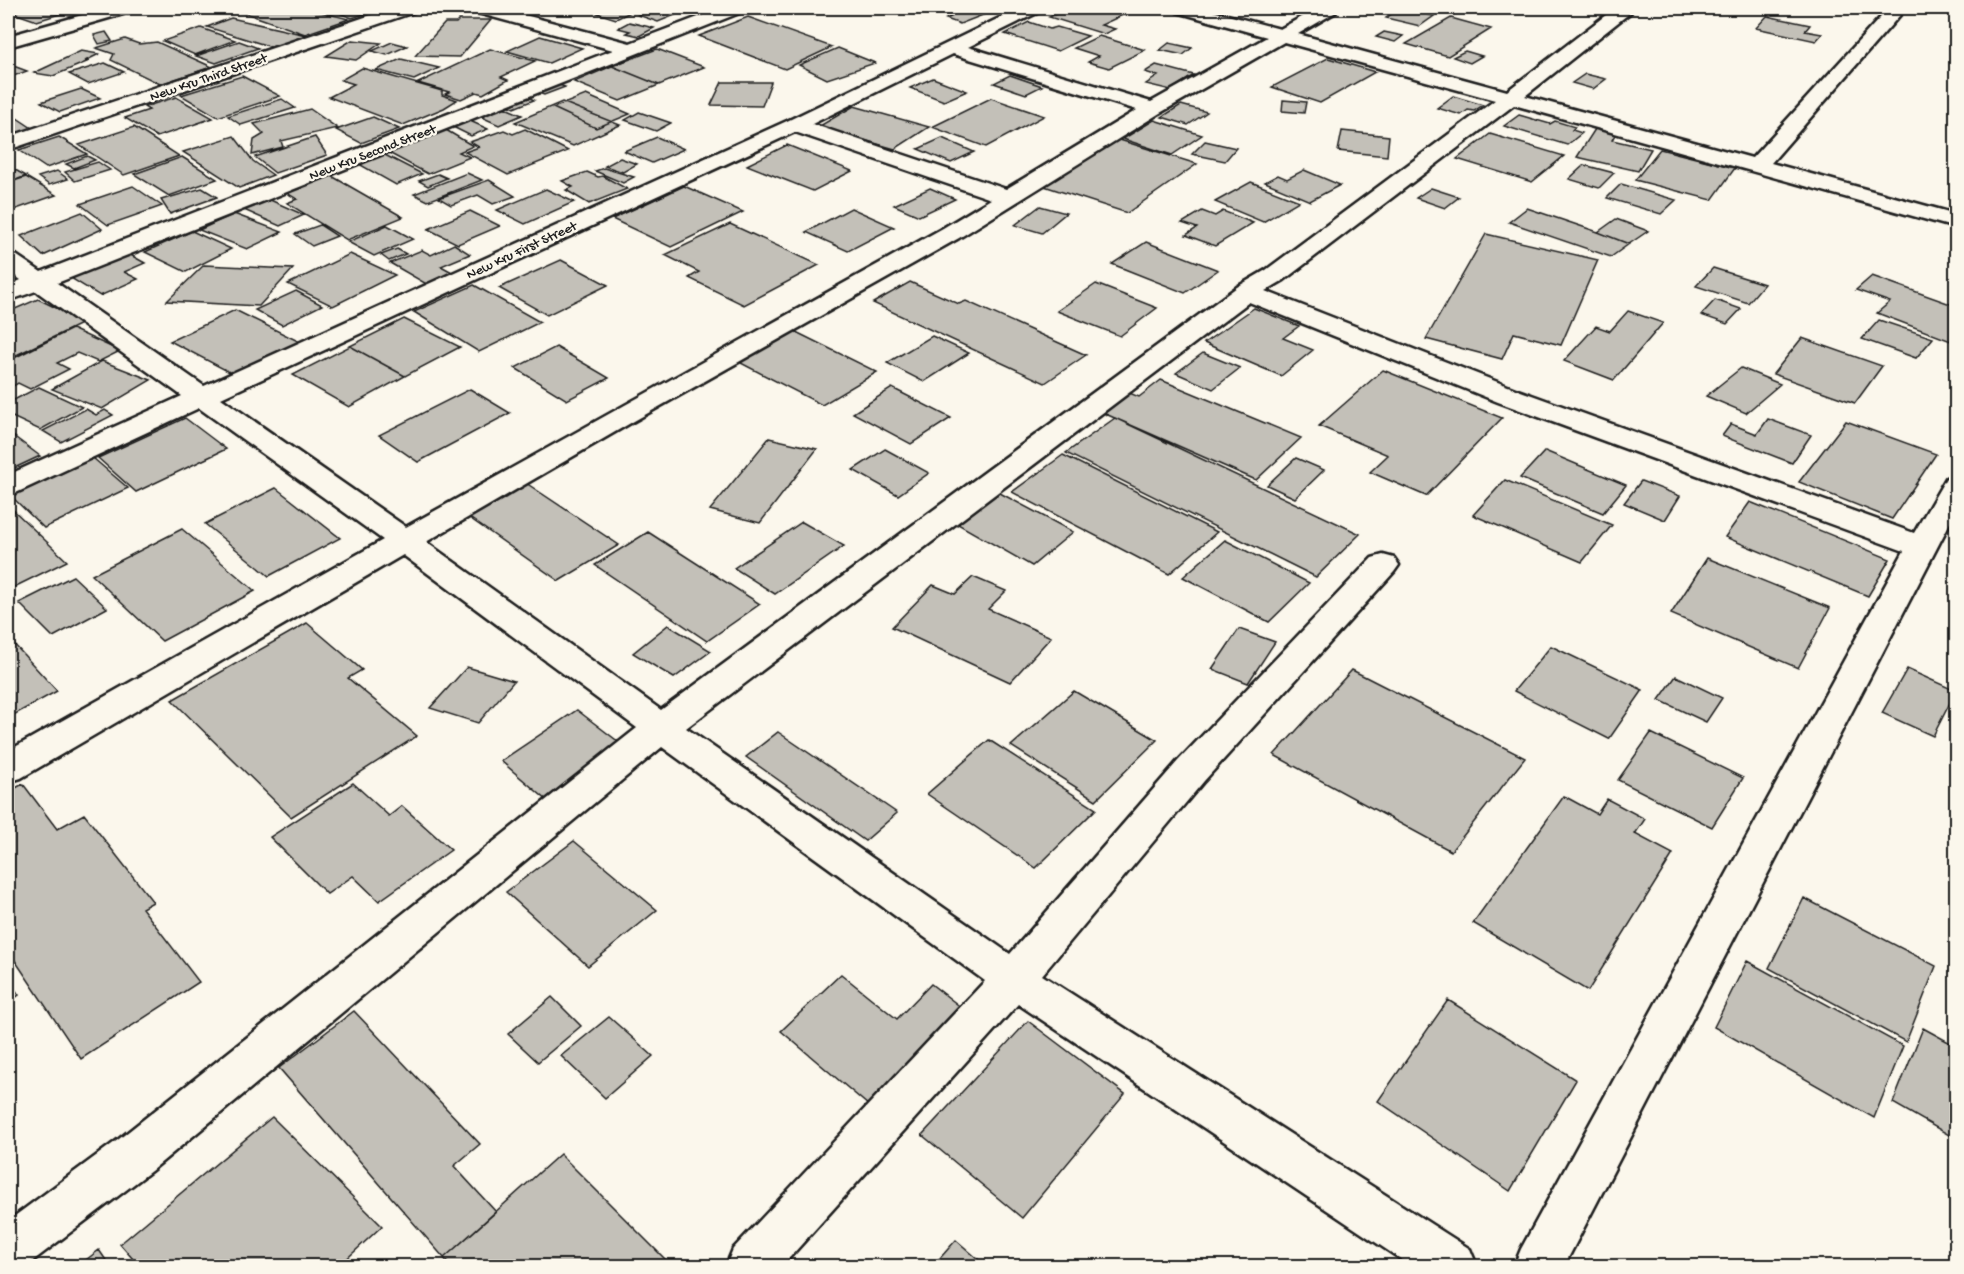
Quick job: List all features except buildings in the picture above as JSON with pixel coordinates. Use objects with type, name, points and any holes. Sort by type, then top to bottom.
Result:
[{"type":"street","points":[[8,42],[124,8]]},
{"type":"street","name":"New Kru Third Street","points":[[8,144],[408,8]]},
{"type":"street","points":[[480,8],[631,49]]},
{"type":"street","name":"New Kru Second Street","points":[[22,288],[736,8]]},
{"type":"street","name":"New Kru First Street","points":[[8,486],[794,124],[1033,8]]},
{"type":"street","points":[[1183,8],[1956,221]]},
{"type":"street","points":[[8,768],[951,233],[1006,197],[1153,109],[1330,8]]},
{"type":"street","points":[[8,1250],[135,1155],[662,728],[1246,292],[1275,275],[1511,98],[1625,8]]},
{"type":"street","points":[[1757,166],[1898,8]]},
{"type":"street","points":[[951,48],[1153,109]]},
{"type":"street","points":[[794,124],[1006,197]]},
{"type":"street","points":[[8,260],[22,288],[199,397],[405,541],[1014,979],[1453,1266]]},
{"type":"street","points":[[1246,292],[1508,396],[1923,547]]},
{"type":"street","points":[[1538,1266],[1956,484]]},
{"type":"street","points":[[750,1266],[1014,979],[1191,771],[1383,565]]}]
